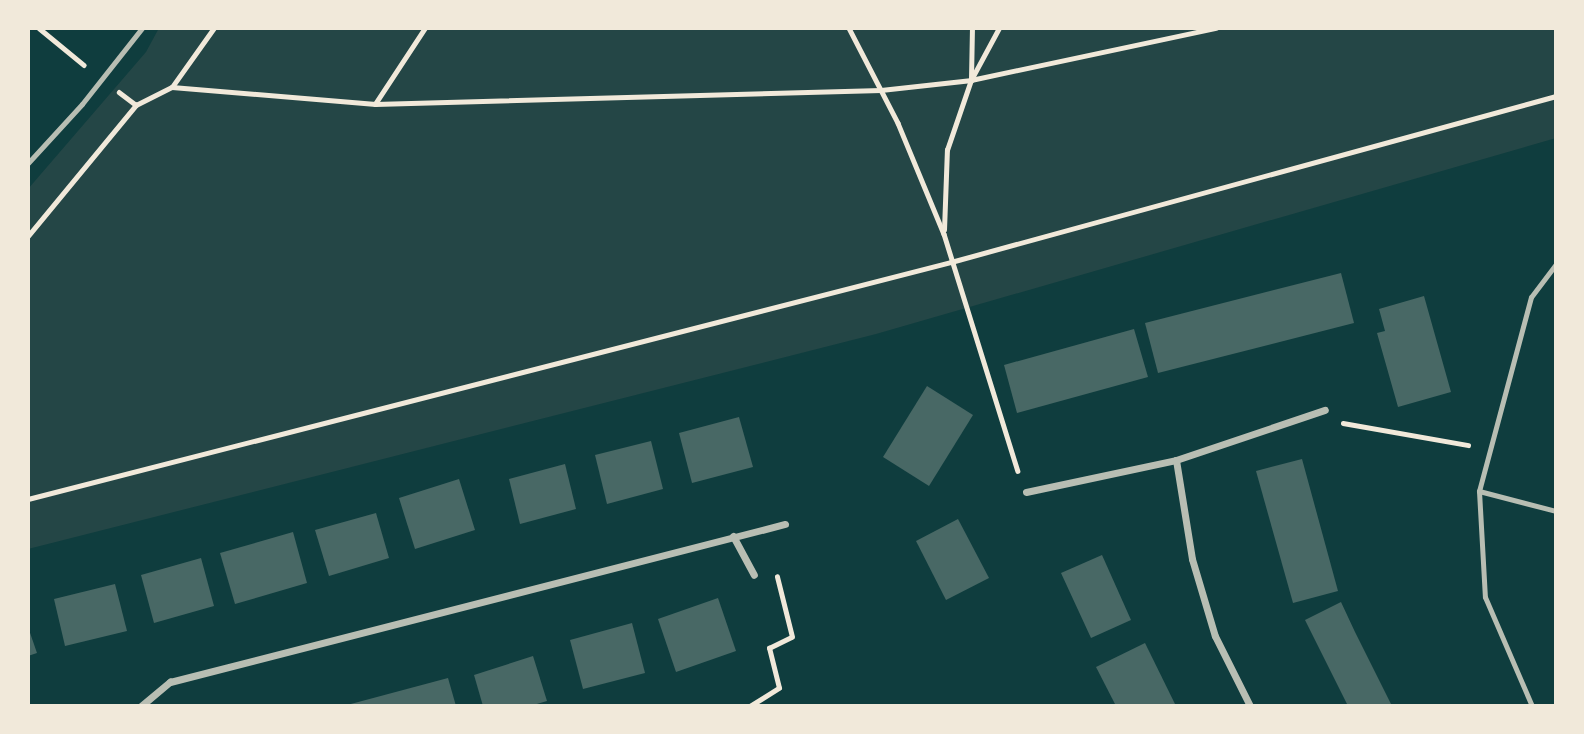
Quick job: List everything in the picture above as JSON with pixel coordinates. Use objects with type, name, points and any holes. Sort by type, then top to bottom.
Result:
[{"type":"street","points":[[1026,492],[1176,460],[1325,410]]},
{"type":"street","points":[[1176,460],[1192,559],[1215,636],[1250,706]]},
{"type":"street","points":[[141,706],[170,682],[785,524]]},
{"type":"street","points":[[733,536],[754,575]]},
{"type":"lane","points":[[28,163],[89,96],[142,28]]},
{"type":"lane","points":[[1532,706],[1485,597],[1479,491],[1531,297],[1556,264]]},
{"type":"lane","points":[[1479,491],[1556,511]]},
{"type":"path","points":[[28,236],[136,105],[172,87],[214,28]]},
{"type":"path","points":[[374,104],[425,28]]},
{"type":"path","points":[[849,28],[881,90],[944,234],[1026,492]]},
{"type":"path","points":[[971,80],[972,28]]},
{"type":"path","points":[[944,234],[942,188],[947,150],[971,80],[999,28]]},
{"type":"path","points":[[172,87],[374,104],[881,90],[971,80],[1216,28]]},
{"type":"path","points":[[28,499],[951,262],[1556,96]]},
{"type":"path","points":[[1325,410],[1339,422],[1490,449]]},
{"type":"path","points":[[751,706],[779,688],[769,648],[792,637],[783,587],[775,573],[754,575]]},
{"type":"shaded area","points":[[159,28],[1556,28],[1556,138],[876,334],[28,549],[28,189],[146,52]]},
{"type":"building","points":[[1341,273],[1354,323],[1158,373],[1145,323]]},
{"type":"building","points":[[1424,296],[1451,392],[1398,407],[1377,333],[1385,331],[1379,309]]},
{"type":"building","points":[[1134,329],[1148,377],[1017,413],[1004,365]]},
{"type":"building","points":[[927,386],[973,415],[929,486],[883,457]]},
{"type":"building","points":[[739,417],[753,467],[692,483],[679,433]]},
{"type":"building","points":[[651,441],[663,489],[607,504],[595,455]]},
{"type":"building","points":[[1302,459],[1338,591],[1293,603],[1256,471]]},
{"type":"building","points":[[565,464],[576,509],[520,524],[509,479]]},
{"type":"building","points":[[459,479],[475,530],[415,549],[399,498]]},
{"type":"building","points":[[376,513],[389,558],[329,576],[315,530]]},
{"type":"building","points":[[958,519],[989,578],[946,600],[916,541]]},
{"type":"building","points":[[293,532],[307,583],[235,604],[220,553]]},
{"type":"building","points":[[1102,555],[1131,620],[1091,638],[1061,573]]},
{"type":"building","points":[[201,558],[214,606],[154,623],[141,575]]},
{"type":"building","points":[[115,584],[127,631],[65,646],[54,599]]},
{"type":"building","points":[[718,598],[736,651],[676,672],[658,619]]},
{"type":"building","points":[[1341,602],[1392,706],[1348,706],[1305,620]]},
{"type":"building","points":[[632,623],[645,673],[583,689],[570,640]]},
{"type":"building","points":[[28,627],[37,653],[28,656]]},
{"type":"building","points":[[1145,643],[1175,704],[1116,706],[1096,667]]},
{"type":"building","points":[[533,656],[547,701],[530,706],[483,706],[474,675]]},
{"type":"building","points":[[448,678],[456,706],[347,706],[347,705]]}]
